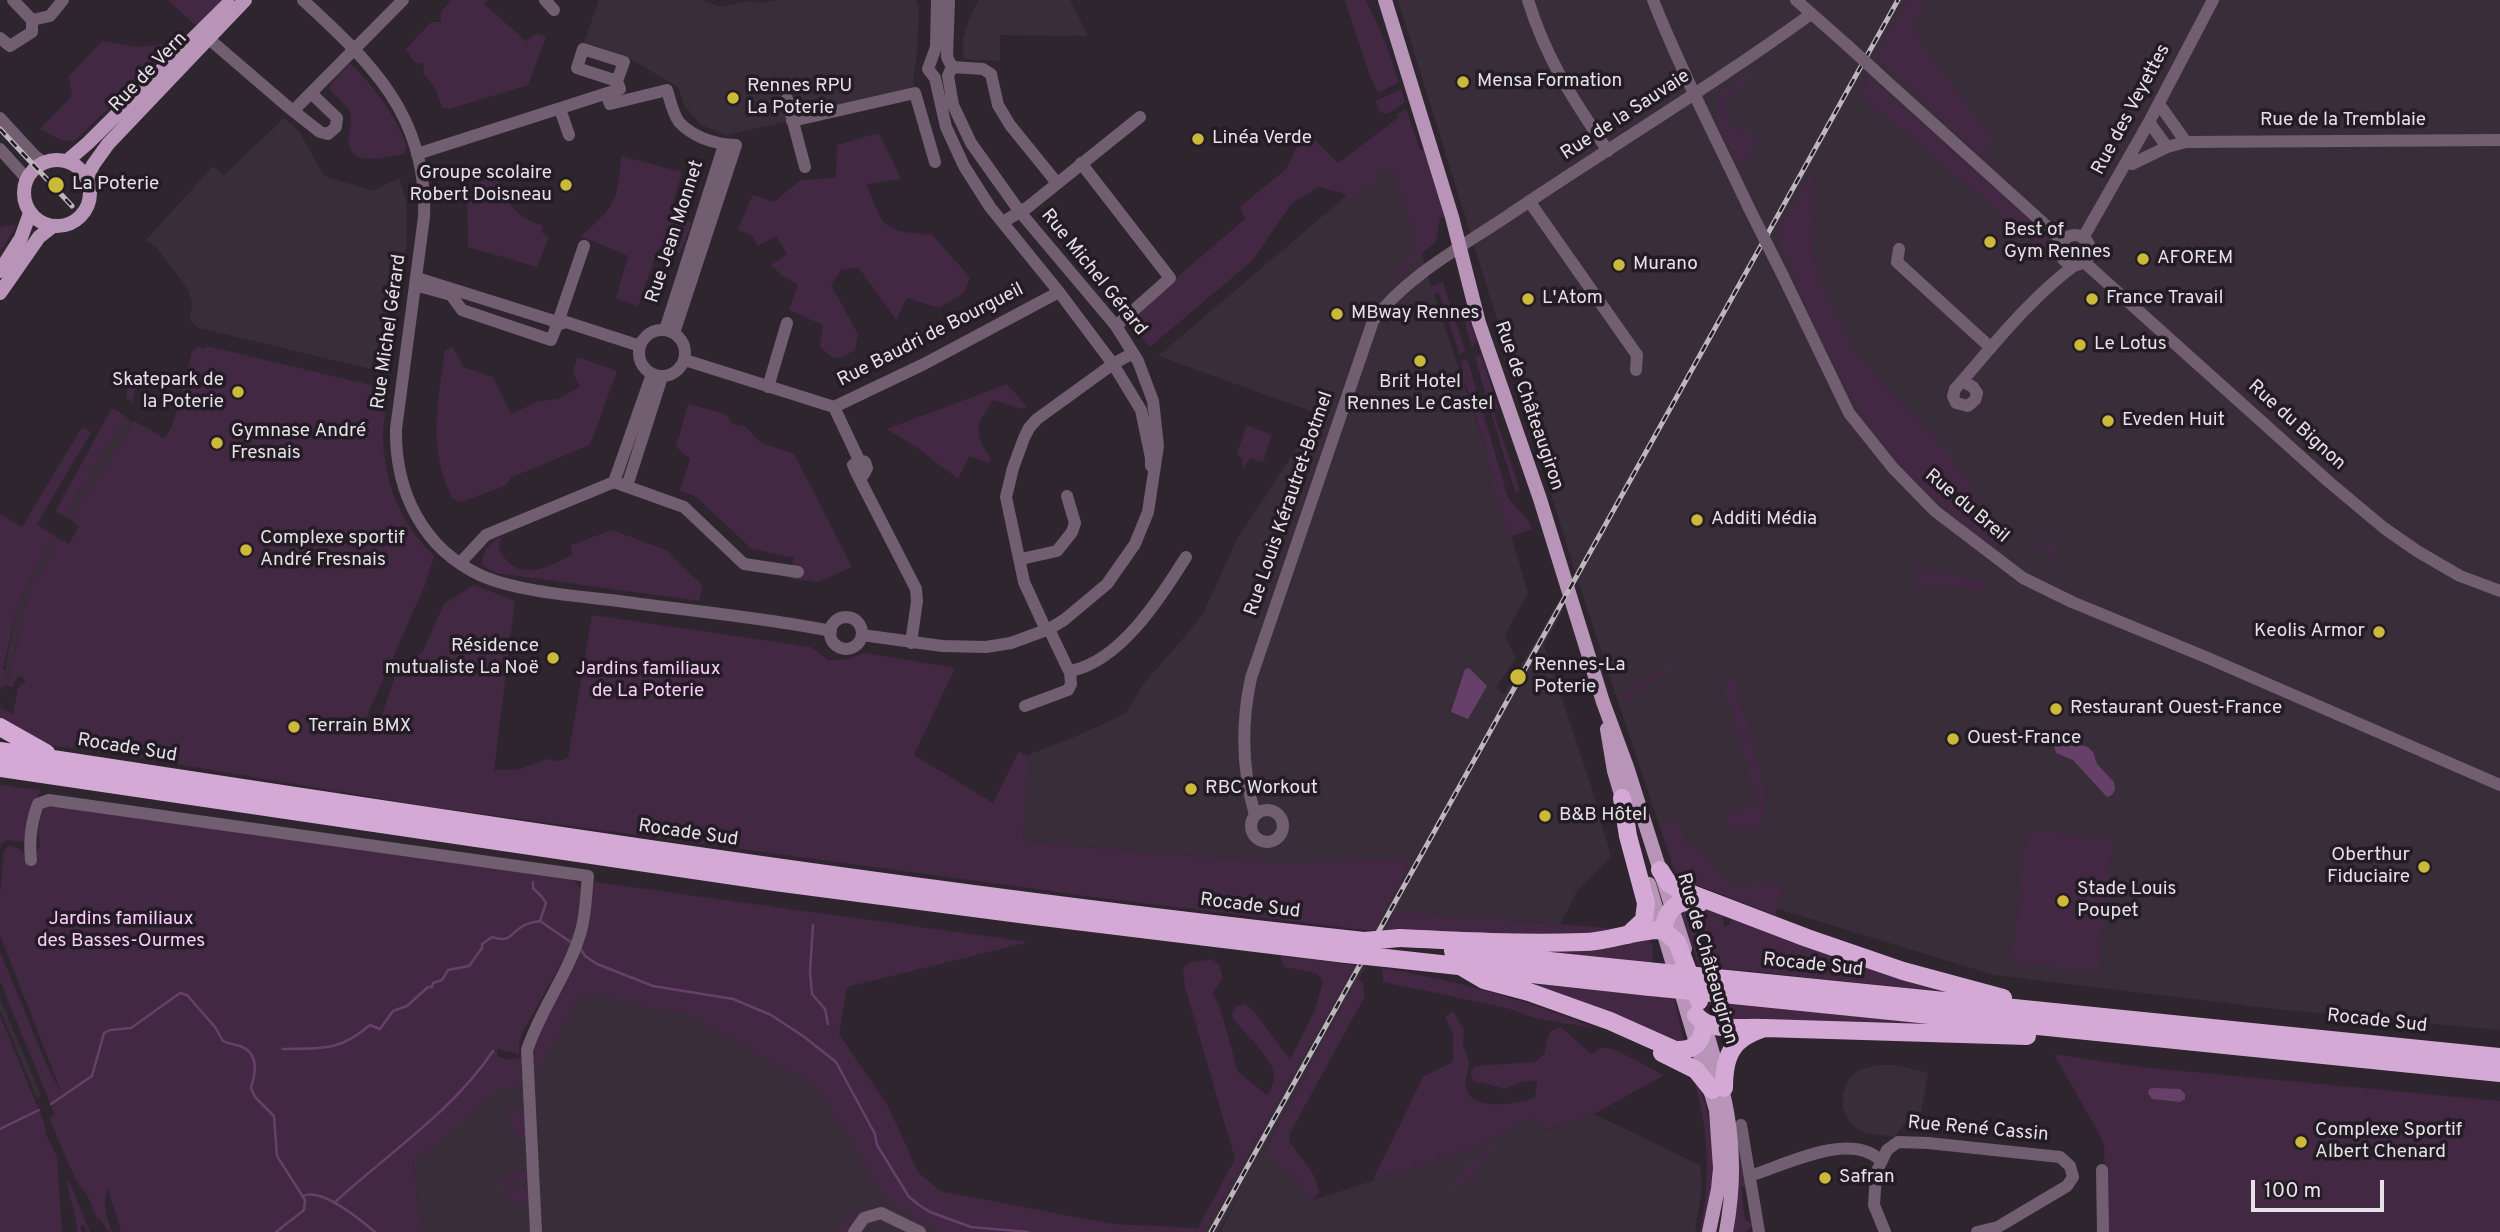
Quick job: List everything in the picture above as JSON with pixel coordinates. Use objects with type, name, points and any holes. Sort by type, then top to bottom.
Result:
[{"type":"highway","points":[[0,727],[58,760]]},
{"type":"highway","name":"Rocade Sud","points":[[0,751],[778,868],[1355,945]]},
{"type":"highway","name":"Rocade Sud","points":[[0,768],[775,882],[1035,916],[1394,947],[2124,1035],[2500,1073]]},
{"type":"highway","points":[[1622,798],[1628,836],[1646,903],[1644,920],[1628,935]]},
{"type":"highway","points":[[1660,870],[1669,884],[1679,890],[1724,908],[1903,971],[2052,1011]]},
{"type":"highway","points":[[1663,930],[1664,919],[1671,908],[1684,902],[1693,901],[1724,908]]},
{"type":"highway","points":[[1394,947],[1583,942],[1663,930],[1677,942],[1699,1002]]},
{"type":"highway","points":[[1676,946],[1696,1014],[1704,1023],[1765,1028],[2086,1040],[2106,1040],[2124,1035]]},
{"type":"highway","name":"Rocade Sud","points":[[1394,947],[1462,967],[1649,979]]},
{"type":"highway","points":[[1462,967],[1484,979],[1589,1013],[1675,1050],[1685,1050],[1698,1045],[1703,1037],[1704,1023]]},
{"type":"highway","name":"Rocade Sud","points":[[1720,986],[2052,1011],[2500,1057]]},
{"type":"highway","points":[[1589,1013],[1636,1041],[1692,1068],[1718,1089],[1730,1051],[1748,1034],[1765,1028]]},
{"type":"main road","name":"Rue de Vern","points":[[66,161],[88,144],[232,0]]},
{"type":"main road","name":"Rue de Vern","points":[[87,178],[108,144],[245,0]]},
{"type":"main road","name":"Rue de Châteaugiron","points":[[1376,0],[1409,80]]},
{"type":"main road","name":"Rue de Châteaugiron","points":[[1385,0],[1460,248],[1479,323],[1557,551],[1603,702],[1627,768],[1671,908],[1676,946],[1698,1045],[1731,1126],[1732,1192],[1726,1232]]},
{"type":"main road","points":[[66,161],[79,167],[87,178],[91,196],[87,210],[70,224],[52,226],[40,222],[30,213],[24,193],[27,179],[34,169],[44,163],[66,161]]},
{"type":"main road","points":[[0,271],[21,238],[30,213]]},
{"type":"main road","points":[[0,293],[39,237],[52,226]]},
{"type":"main road","name":"Rue de Châteaugiron","points":[[1603,702],[1610,753],[1622,798],[1663,930],[1676,946],[1699,1002],[1718,1089],[1718,1189],[1709,1232]]},
{"type":"street","points":[[0,38],[10,46],[32,32],[32,20],[13,0]]},
{"type":"street","points":[[32,20],[51,16],[62,0]]},
{"type":"street","name":"Rue Michel Gérard","points":[[303,0],[356,49],[384,81],[406,121],[417,154],[425,194],[396,429],[398,470],[407,499],[420,524],[438,546],[483,576],[516,586],[831,631]]},
{"type":"street","points":[[293,110],[312,94],[403,0]]},
{"type":"street","name":"Rue Michel Gérard","points":[[937,0],[946,127],[964,166],[1003,222],[1113,364],[1141,410],[1151,458],[1148,512]]},
{"type":"street","name":"Rue Michel Gérard","points":[[862,635],[911,643],[986,647],[1011,643],[1048,629],[1078,611],[1107,584],[1135,544],[1148,512],[1158,446],[1153,401],[1133,353],[1116,326],[1020,212],[971,143],[953,105],[943,67],[949,0]]},
{"type":"street","points":[[1528,0],[1552,64],[1608,151]]},
{"type":"street","points":[[1796,0],[1884,79],[2061,247],[2067,263],[2080,264]]},
{"type":"street","name":"Rue des Veyettes","points":[[2083,238],[2149,122],[2213,0]]},
{"type":"street","name":"Rue du Breil","points":[[1654,1],[1693,96],[1712,129],[1849,413],[1893,468],[1935,511],[2023,578],[2072,602],[2500,785]]},
{"type":"street","name":"Rue de la Sauvaie","points":[[1460,248],[1693,96],[1811,14]]},
{"type":"street","points":[[209,39],[320,132],[328,134],[336,127],[337,118],[312,94]]},
{"type":"street","points":[[943,67],[983,69],[991,74],[998,105],[1010,125],[1057,183]]},
{"type":"street","points":[[417,154],[620,89],[617,81]]},
{"type":"street","name":"Rue Jean Monnet","points":[[606,94],[610,104],[667,90],[678,120],[701,139],[723,145],[669,332]]},
{"type":"street","points":[[792,121],[915,93],[935,162]]},
{"type":"street","points":[[787,99],[805,167]]},
{"type":"street","points":[[2158,104],[2186,142]]},
{"type":"street","points":[[560,109],[569,135]]},
{"type":"street","points":[[1003,222],[1020,212],[1140,117]]},
{"type":"street","points":[[0,118],[44,163]]},
{"type":"street","points":[[2149,122],[2167,147]]},
{"type":"street","points":[[928,135],[946,127]]},
{"type":"street","name":"Rue de la Tremblaie","points":[[2127,161],[2132,164],[2167,147],[2186,142],[2500,140]]},
{"type":"street","points":[[0,149],[27,179]]},
{"type":"street","points":[[1081,163],[1170,278],[1116,326]]},
{"type":"street","points":[[1529,201],[1637,355],[1636,370]]},
{"type":"street","points":[[1962,381],[2048,285],[2080,264],[2090,249],[2083,238],[2074,235],[2061,247],[2048,285]]},
{"type":"street","points":[[416,281],[451,295],[462,310],[551,340],[584,246]]},
{"type":"street","name":"Rue Louis Kérautret-Botmel","points":[[1255,815],[1250,796],[1243,733],[1251,678],[1373,321],[1399,290],[1460,248]]},
{"type":"street","points":[[1899,249],[1897,262],[1991,348]]},
{"type":"street","name":"Rue du Bignon","points":[[2080,264],[2384,528],[2460,576],[2500,591]]},
{"type":"street","points":[[416,281],[551,320],[557,325]]},
{"type":"street","name":"Rue Baudri de Bourgueil","points":[[911,643],[917,601],[916,589],[857,474],[853,465],[859,460],[834,407],[924,364],[1059,292]]},
{"type":"street","points":[[557,325],[566,322],[640,346],[640,361],[657,376],[673,374],[681,368],[685,360],[834,407]]},
{"type":"street","points":[[768,387],[788,323]]},
{"type":"street","name":"Rue Jean Monnet","points":[[640,346],[646,336],[653,332],[669,332],[682,341],[685,360]]},
{"type":"street","points":[[1025,706],[1068,690],[1071,684],[1070,671],[1024,582],[1006,497],[1013,468],[1029,428],[1037,419],[1113,364],[1133,353]]},
{"type":"street","points":[[621,484],[657,376]]},
{"type":"street","points":[[460,563],[486,535],[621,484],[684,507],[744,564],[798,572]]},
{"type":"street","points":[[1021,559],[1057,551],[1072,532],[1075,523],[1067,496]]},
{"type":"street","points":[[1070,671],[1086,667],[1134,629],[1164,594],[1186,557]]},
{"type":"street","points":[[848,618],[858,622],[862,635],[856,646],[846,649],[835,644],[831,631],[838,620],[848,618]]},
{"type":"street","points":[[31,860],[33,818],[38,804],[49,800],[588,876],[582,930],[536,1025],[527,1050],[536,1232]]},
{"type":"street","points":[[1741,1125],[1759,1232]]},
{"type":"street","name":"Rue René Cassin","points":[[1880,1160],[1887,1150],[1898,1142],[2060,1157],[2070,1166],[2073,1177],[2067,1186],[1998,1227],[1977,1232]]},
{"type":"street","points":[[1750,1176],[1835,1147],[1867,1151],[1880,1160],[1874,1199],[1876,1212],[1885,1232]]},
{"type":"street","points":[[2102,1170],[2103,1232]]},
{"type":"street","points":[[854,1232],[864,1218],[881,1213],[920,1232]]},
{"type":"shaded area","points":[[599,0],[702,0],[721,7],[747,1],[915,0],[919,5],[913,82],[915,93],[726,135],[701,125],[685,107],[678,87],[627,57],[584,42]]},
{"type":"shaded area","points":[[979,0],[1070,0],[1088,36],[1000,35],[1000,61],[963,59],[963,38]]},
{"type":"shaded area","points":[[1398,0],[2500,0],[2500,1030],[2276,1009],[1994,975],[1772,907],[1674,870],[1579,584]]},
{"type":"shaded area","points":[[284,118],[299,131],[324,176],[373,191],[399,178],[406,199],[407,244],[371,369],[199,328],[190,319],[192,304],[188,289],[156,247],[146,240],[213,166],[224,175]]},
{"type":"shaded area","points":[[1390,159],[1397,167],[1430,283],[1488,456],[1528,593],[1505,635],[1516,658],[1496,688],[1504,694],[1558,603],[1563,611],[1544,645],[1590,783],[1611,857],[1578,890],[1560,924],[1396,912],[1385,932],[1374,931],[1413,859],[1279,863],[1023,842],[1028,755],[1126,713],[1142,686],[1202,616],[1237,539],[1319,414],[1158,356]]},
{"type":"shaded area","points":[[124,417],[133,422],[102,475],[70,520],[65,517]]},
{"type":"shaded area","points":[[54,536],[59,539],[28,594],[8,686],[4,685],[17,607]]},
{"type":"shaded area","points":[[1469,668],[1487,686],[1468,719],[1451,712],[1465,669]]},
{"type":"shaded area","points":[[2065,741],[2088,747],[2093,752],[2097,764],[2114,782],[2112,795],[2107,797],[2073,760],[2056,753],[2054,746]]},
{"type":"shaded area","points":[[1355,965],[1366,966],[1264,1150],[1293,1176],[1311,1201],[1463,1151],[1533,1117],[1548,1129],[1594,1114],[1700,1165],[1702,1189],[1695,1232],[1223,1232],[1221,1231],[1241,1192],[1218,1232],[1204,1232]]},
{"type":"shaded area","points":[[585,974],[684,1013],[818,1087],[882,1193],[899,1209],[939,1232],[421,1232],[413,1162],[497,1085],[535,1070]]},
{"type":"shaded area","points":[[0,999],[41,1096],[37,1098],[0,1010]]},
{"type":"shaded area","points":[[1895,1065],[1928,1073],[1920,1119],[1910,1117],[1894,1137],[1867,1133],[1856,1128],[1843,1108],[1843,1093],[1849,1078],[1862,1069]]},
{"type":"shaded area","points":[[2149,1089],[2180,1089],[2185,1094],[2185,1099],[2180,1102],[2152,1099],[2148,1093]]},
{"type":"green space","points":[[168,0],[222,0],[197,27]]},
{"type":"green space","points":[[452,0],[487,0],[484,4],[526,41],[538,33],[546,37],[528,85],[450,109],[442,108],[435,88],[423,73],[424,64],[414,62],[406,49],[431,22],[441,22],[441,12]]},
{"type":"green space","points":[[1345,0],[1366,0],[1385,41],[1399,82],[1378,93],[1369,74]]},
{"type":"green space","points":[[1908,0],[1926,0],[1915,19],[1915,36],[1993,140],[1983,158],[1876,56]]},
{"type":"green space","points":[[102,41],[138,47],[179,42],[74,141],[61,140],[40,129],[72,96],[69,76]]},
{"type":"green space","points":[[350,63],[376,92],[390,113],[407,147],[404,154],[372,159],[357,156],[352,151],[349,144],[351,115],[329,86]]},
{"type":"green space","points":[[1751,72],[1742,89],[1736,86],[1722,108],[1729,112],[1724,121],[1766,144],[1763,147],[1758,142],[1749,151],[1753,156],[1739,165],[1716,113],[1724,94]]},
{"type":"green space","points":[[1868,77],[2047,236],[2048,252],[1862,96]]},
{"type":"green space","points":[[1401,89],[1405,102],[1387,114],[1379,111],[1376,101]]},
{"type":"green space","points":[[1406,109],[1420,150],[1424,150],[1429,160],[1444,217],[1440,218],[1436,241],[1396,277],[1396,269],[1418,248],[1393,168],[1374,175],[1376,184],[1368,185],[1351,201],[1343,193],[1319,187],[1291,204],[1253,260],[1150,347],[1128,319],[1245,219],[1240,207],[1287,168],[1298,144],[1310,135],[1338,163]]},
{"type":"green space","points":[[879,133],[901,179],[866,184],[882,219],[887,225],[903,232],[932,235],[970,277],[964,293],[939,308],[907,298],[896,320],[859,268],[842,269],[831,285],[858,334],[855,350],[843,357],[833,358],[820,347],[823,325],[789,310],[798,285],[771,265],[787,254],[776,236],[758,246],[751,235],[737,230],[753,195],[774,202],[801,180],[836,178],[837,145]]},
{"type":"green space","points":[[621,156],[682,172],[671,210],[692,223],[680,253],[658,249],[638,306],[616,298],[628,256],[581,236],[601,218],[613,202],[619,183]]},
{"type":"green space","points":[[1812,172],[1815,172],[1811,217],[1814,254],[1832,308],[1859,358],[1962,472],[1980,504],[1996,550],[1927,493],[1894,458],[1853,398],[1818,333],[1777,232]]},
{"type":"green space","points":[[497,175],[505,194],[518,213],[543,226],[541,232],[549,237],[537,267],[468,247],[467,187]]},
{"type":"green space","points":[[17,225],[0,252],[0,227]]},
{"type":"green space","points":[[1443,282],[1465,351],[1460,355],[1439,293],[1433,294],[1430,287]]},
{"type":"green space","points":[[1466,312],[1477,341],[1472,348],[1462,313]]},
{"type":"green space","name":"Jardins familiaux de La Poterie","points":[[207,346],[383,388],[386,408],[384,454],[391,487],[412,531],[434,556],[427,580],[365,721],[384,733],[378,726],[398,667],[422,653],[444,604],[474,585],[515,601],[494,770],[517,770],[547,759],[559,761],[568,758],[592,615],[811,647],[828,660],[849,659],[864,653],[955,668],[914,755],[993,803],[1019,751],[1028,757],[1023,842],[1279,863],[1413,859],[1374,931],[1109,899],[431,807],[47,745],[15,730],[0,718],[0,701],[1,708],[13,714],[18,688],[26,681],[19,675],[12,687],[8,686],[28,594],[59,539],[69,544],[79,526],[70,520],[102,475],[134,421],[162,439],[167,435],[176,414],[192,352],[198,347],[206,349]]},
{"type":"green space","points":[[453,347],[463,367],[493,377],[511,414],[539,401],[558,399],[580,387],[573,372],[577,357],[617,371],[590,445],[512,477],[505,486],[461,502],[452,498],[439,460],[436,425],[445,350]]},
{"type":"green space","points":[[1481,354],[1498,408],[1490,411],[1475,357]]},
{"type":"green space","points":[[1467,358],[1508,498],[1528,520],[1532,529],[1509,537],[1465,382],[1458,383],[1463,372],[1461,362]]},
{"type":"green space","points":[[140,371],[132,403],[126,397],[128,384]]},
{"type":"green space","points":[[1007,384],[1027,407],[1022,409],[993,400],[979,428],[990,463],[969,456],[958,479],[887,429]]},
{"type":"green space","points":[[688,404],[726,414],[732,424],[746,427],[760,442],[794,454],[852,567],[818,582],[791,579],[794,558],[752,549],[695,496],[680,491],[690,459],[676,447]]},
{"type":"green space","points":[[112,408],[125,416],[65,517],[56,510]]},
{"type":"green space","points":[[1494,413],[1520,491],[1516,494],[1491,414]]},
{"type":"green space","points":[[1246,425],[1272,435],[1263,462],[1250,458],[1243,468],[1242,458],[1237,455]]},
{"type":"green space","points":[[82,427],[91,432],[37,524],[54,536],[17,607],[3,670],[7,670],[4,687],[1,687],[0,692],[0,514],[22,527]]},
{"type":"green space","points":[[612,530],[666,550],[703,586],[699,601],[497,573],[482,566],[487,548],[501,536],[498,548],[506,559],[523,570],[532,570],[572,555],[571,545]]},
{"type":"green space","points":[[2056,540],[2058,566],[2052,561],[2055,556],[2034,543]]},
{"type":"green space","points":[[1915,568],[1975,580],[1981,583],[1986,591],[1914,583]]},
{"type":"green space","points":[[1668,666],[1670,670],[1622,702],[1620,697]]},
{"type":"green space","points":[[1734,679],[1763,785],[1764,821],[1757,830],[1730,830],[1726,815],[1759,804],[1723,682]]},
{"type":"green space","points":[[0,785],[40,790],[25,842],[8,840],[1,844],[0,849]]},
{"type":"green space","name":"Jardins familiaux des Basses-Ourmes","points":[[49,803],[574,881],[582,891],[575,939],[522,1033],[519,1054],[497,1049],[497,1056],[509,1060],[521,1058],[522,1082],[516,1087],[499,1089],[413,1162],[421,1232],[121,1232],[108,1188],[105,1205],[112,1232],[97,1219],[89,1199],[74,1176],[49,1118],[55,1115],[0,981],[0,952],[51,1075],[61,1091],[0,935],[4,851],[8,846],[21,850],[29,861],[40,847],[39,823],[42,812]]},
{"type":"green space","points":[[1677,818],[1686,847],[1694,845],[1709,858],[1726,883],[1754,888],[1762,880],[1783,888],[1775,915],[1684,880],[1676,873],[1661,823]]},
{"type":"green space","name":"Stade Louis Poupet","points":[[2027,830],[2113,840],[2098,972],[2012,961]]},
{"type":"green space","points":[[594,882],[1029,942],[847,987],[839,1034],[888,1106],[918,1172],[940,1191],[1112,1224],[1198,1228],[1235,1159],[1185,987],[1183,968],[1189,963],[1212,959],[1219,965],[1223,978],[1212,994],[1219,1004],[1238,1072],[1267,1095],[1274,1080],[1272,1068],[1263,1053],[1233,1019],[1232,1013],[1236,1006],[1245,1004],[1254,1011],[1290,1060],[1315,1010],[1323,981],[1316,973],[1284,967],[1280,956],[1355,965],[1204,1232],[939,1232],[899,1209],[882,1193],[818,1087],[684,1013],[639,1006],[592,992],[578,998],[536,1073],[532,1073],[532,1047],[584,938]]},
{"type":"green space","points":[[1693,904],[1722,912],[1724,927],[1737,918],[1977,995],[1699,966],[1679,907]]},
{"type":"green space","points":[[1396,912],[1623,929],[1580,936],[1385,932]]},
{"type":"green space","points":[[1649,935],[1653,947],[1652,963],[1543,951]]},
{"type":"green space","points":[[1382,968],[1490,992],[1543,1008],[1594,1028],[1538,1019],[1507,1008],[1383,982]]},
{"type":"green space","points":[[1358,979],[1363,983],[1365,996],[1290,1133],[1289,1141],[1313,1174],[1319,1192],[1311,1202],[1293,1176],[1264,1151]]},
{"type":"green space","points":[[1514,982],[1674,998],[1685,1046]]},
{"type":"green space","points":[[1709,1001],[1980,1029],[1722,1022],[1711,1009]]},
{"type":"green space","points":[[1453,1011],[1464,1029],[1463,1045],[1469,1062],[1465,1087],[1471,1097],[1478,1101],[1494,1104],[1535,1098],[1537,1080],[1504,1089],[1474,1082],[1470,1072],[1476,1066],[1535,1062],[1545,1053],[1551,1031],[1561,1027],[1591,1054],[1601,1048],[1614,1050],[1664,1075],[1594,1114],[1547,1129],[1533,1117],[1463,1151],[1373,1180],[1423,1077],[1453,1062],[1453,1034],[1445,1016]]},
{"type":"green space","points":[[0,1016],[57,1156],[62,1232],[0,1232]]},
{"type":"green space","name":"Complexe Sportif Albert Chenard","points":[[2054,1054],[2140,1067],[2500,1101],[2500,1232],[2107,1232],[2104,1146]]},
{"type":"green space","points":[[1692,1074],[1701,1092],[1711,1131],[1712,1172],[1705,1232],[1700,1232],[1707,1172],[1705,1132]]},
{"type":"green space","points":[[518,1106],[525,1112],[525,1142],[507,1122],[510,1110]]},
{"type":"green space","points":[[1736,1135],[1748,1188],[1741,1186],[1745,1220],[1754,1224],[1745,1232],[1731,1232]]},
{"type":"green space","points":[[1492,1145],[1495,1147],[1492,1152],[1486,1153],[1472,1180],[1452,1189],[1473,1160]]},
{"type":"green space","points":[[521,1166],[529,1178],[512,1182],[500,1189],[498,1187]]},
{"type":"green space","points":[[67,1179],[90,1232],[87,1232],[84,1225],[80,1226],[82,1232],[77,1232]]},
{"type":"green space","points":[[528,1186],[529,1203],[522,1206],[521,1200],[512,1202],[504,1194],[512,1188]]},
{"type":"green space","points":[[854,1210],[858,1218],[849,1232],[838,1232],[851,1211]]},
{"type":"waterway","points":[[533,882],[533,888],[546,903],[540,921]]},
{"type":"waterway","points":[[283,1049],[329,1047],[349,1040],[370,1025],[380,1029],[393,1011],[407,1006],[428,987],[432,987],[433,983],[442,980],[448,970],[469,966],[482,944],[492,937],[510,937],[527,924],[540,921],[572,943]]},
{"type":"waterway","points":[[813,925],[810,972],[812,994],[825,1009],[828,1024]]},
{"type":"waterway","points":[[580,948],[585,956],[597,964],[653,986],[733,999],[771,1015],[836,1062],[875,1134],[877,1145],[909,1197],[930,1212],[971,1227],[1028,1232]]},
{"type":"waterway","points":[[51,1104],[92,1076],[104,1033],[131,1028],[180,993],[187,995],[215,1027],[223,1041],[246,1049],[253,1058],[255,1070],[251,1088],[255,1097],[274,1116],[277,1156],[305,1200],[304,1210],[276,1232]]},
{"type":"waterway","points":[[334,1203],[439,1113],[477,1073],[493,1051]]},
{"type":"waterway","points":[[0,1129],[39,1110]]},
{"type":"waterway","points":[[303,1196],[311,1194],[330,1200],[375,1232]]},
{"type":"railway","points":[[1211,1232],[1898,0]]},
{"type":"railway","points":[[0,129],[72,206]]},
{"type":"place","name":"Mensa Formation","points":[[1463,82]]},
{"type":"place","name":"Rennes RPU La Poterie","points":[[733,98]]},
{"type":"place","name":"Linéa Verde","points":[[1198,139]]},
{"type":"place","name":"La Poterie","points":[[56,185]]},
{"type":"place","name":"Groupe scolaire Robert Doisneau","points":[[566,185]]},
{"type":"place","name":"Best of Gym Rennes","points":[[1990,242]]},
{"type":"place","name":"AFOREM","points":[[2143,259]]},
{"type":"place","name":"Murano","points":[[1619,265]]},
{"type":"place","name":"L'Atom","points":[[1528,299]]},
{"type":"place","name":"France Travail","points":[[2092,299]]},
{"type":"place","name":"MBway Rennes","points":[[1337,314]]},
{"type":"place","name":"Le Lotus","points":[[2080,345]]},
{"type":"place","name":"Brit Hotel Rennes Le Castel","points":[[1420,361]]},
{"type":"place","name":"Skatepark de la Poterie","points":[[238,392]]},
{"type":"place","name":"Eveden Huit","points":[[2108,421]]},
{"type":"place","name":"Gymnase André Fresnais","points":[[217,443]]},
{"type":"place","name":"Additi Média","points":[[1697,520]]},
{"type":"place","name":"Complexe sportif André Fresnais","points":[[246,550]]},
{"type":"place","name":"Keolis Armor","points":[[2379,632]]},
{"type":"place","name":"Résidence mutualiste La Noë","points":[[553,658]]},
{"type":"place","name":"Rennes-La Poterie","points":[[1518,677]]},
{"type":"place","name":"Restaurant Ouest-France","points":[[2056,709]]},
{"type":"place","name":"Terrain BMX","points":[[294,727]]},
{"type":"place","name":"Ouest-France","points":[[1953,739]]},
{"type":"place","name":"RBC Workout","points":[[1191,789]]},
{"type":"place","name":"B&B Hôtel","points":[[1545,816]]},
{"type":"place","name":"Oberthur Fiduciaire","points":[[2424,867]]},
{"type":"place","name":"Stade Louis Poupet","points":[[2063,901]]},
{"type":"place","name":"Complexe Sportif Albert Chenard","points":[[2301,1142]]},
{"type":"place","name":"Safran","points":[[1825,1178]]}]
